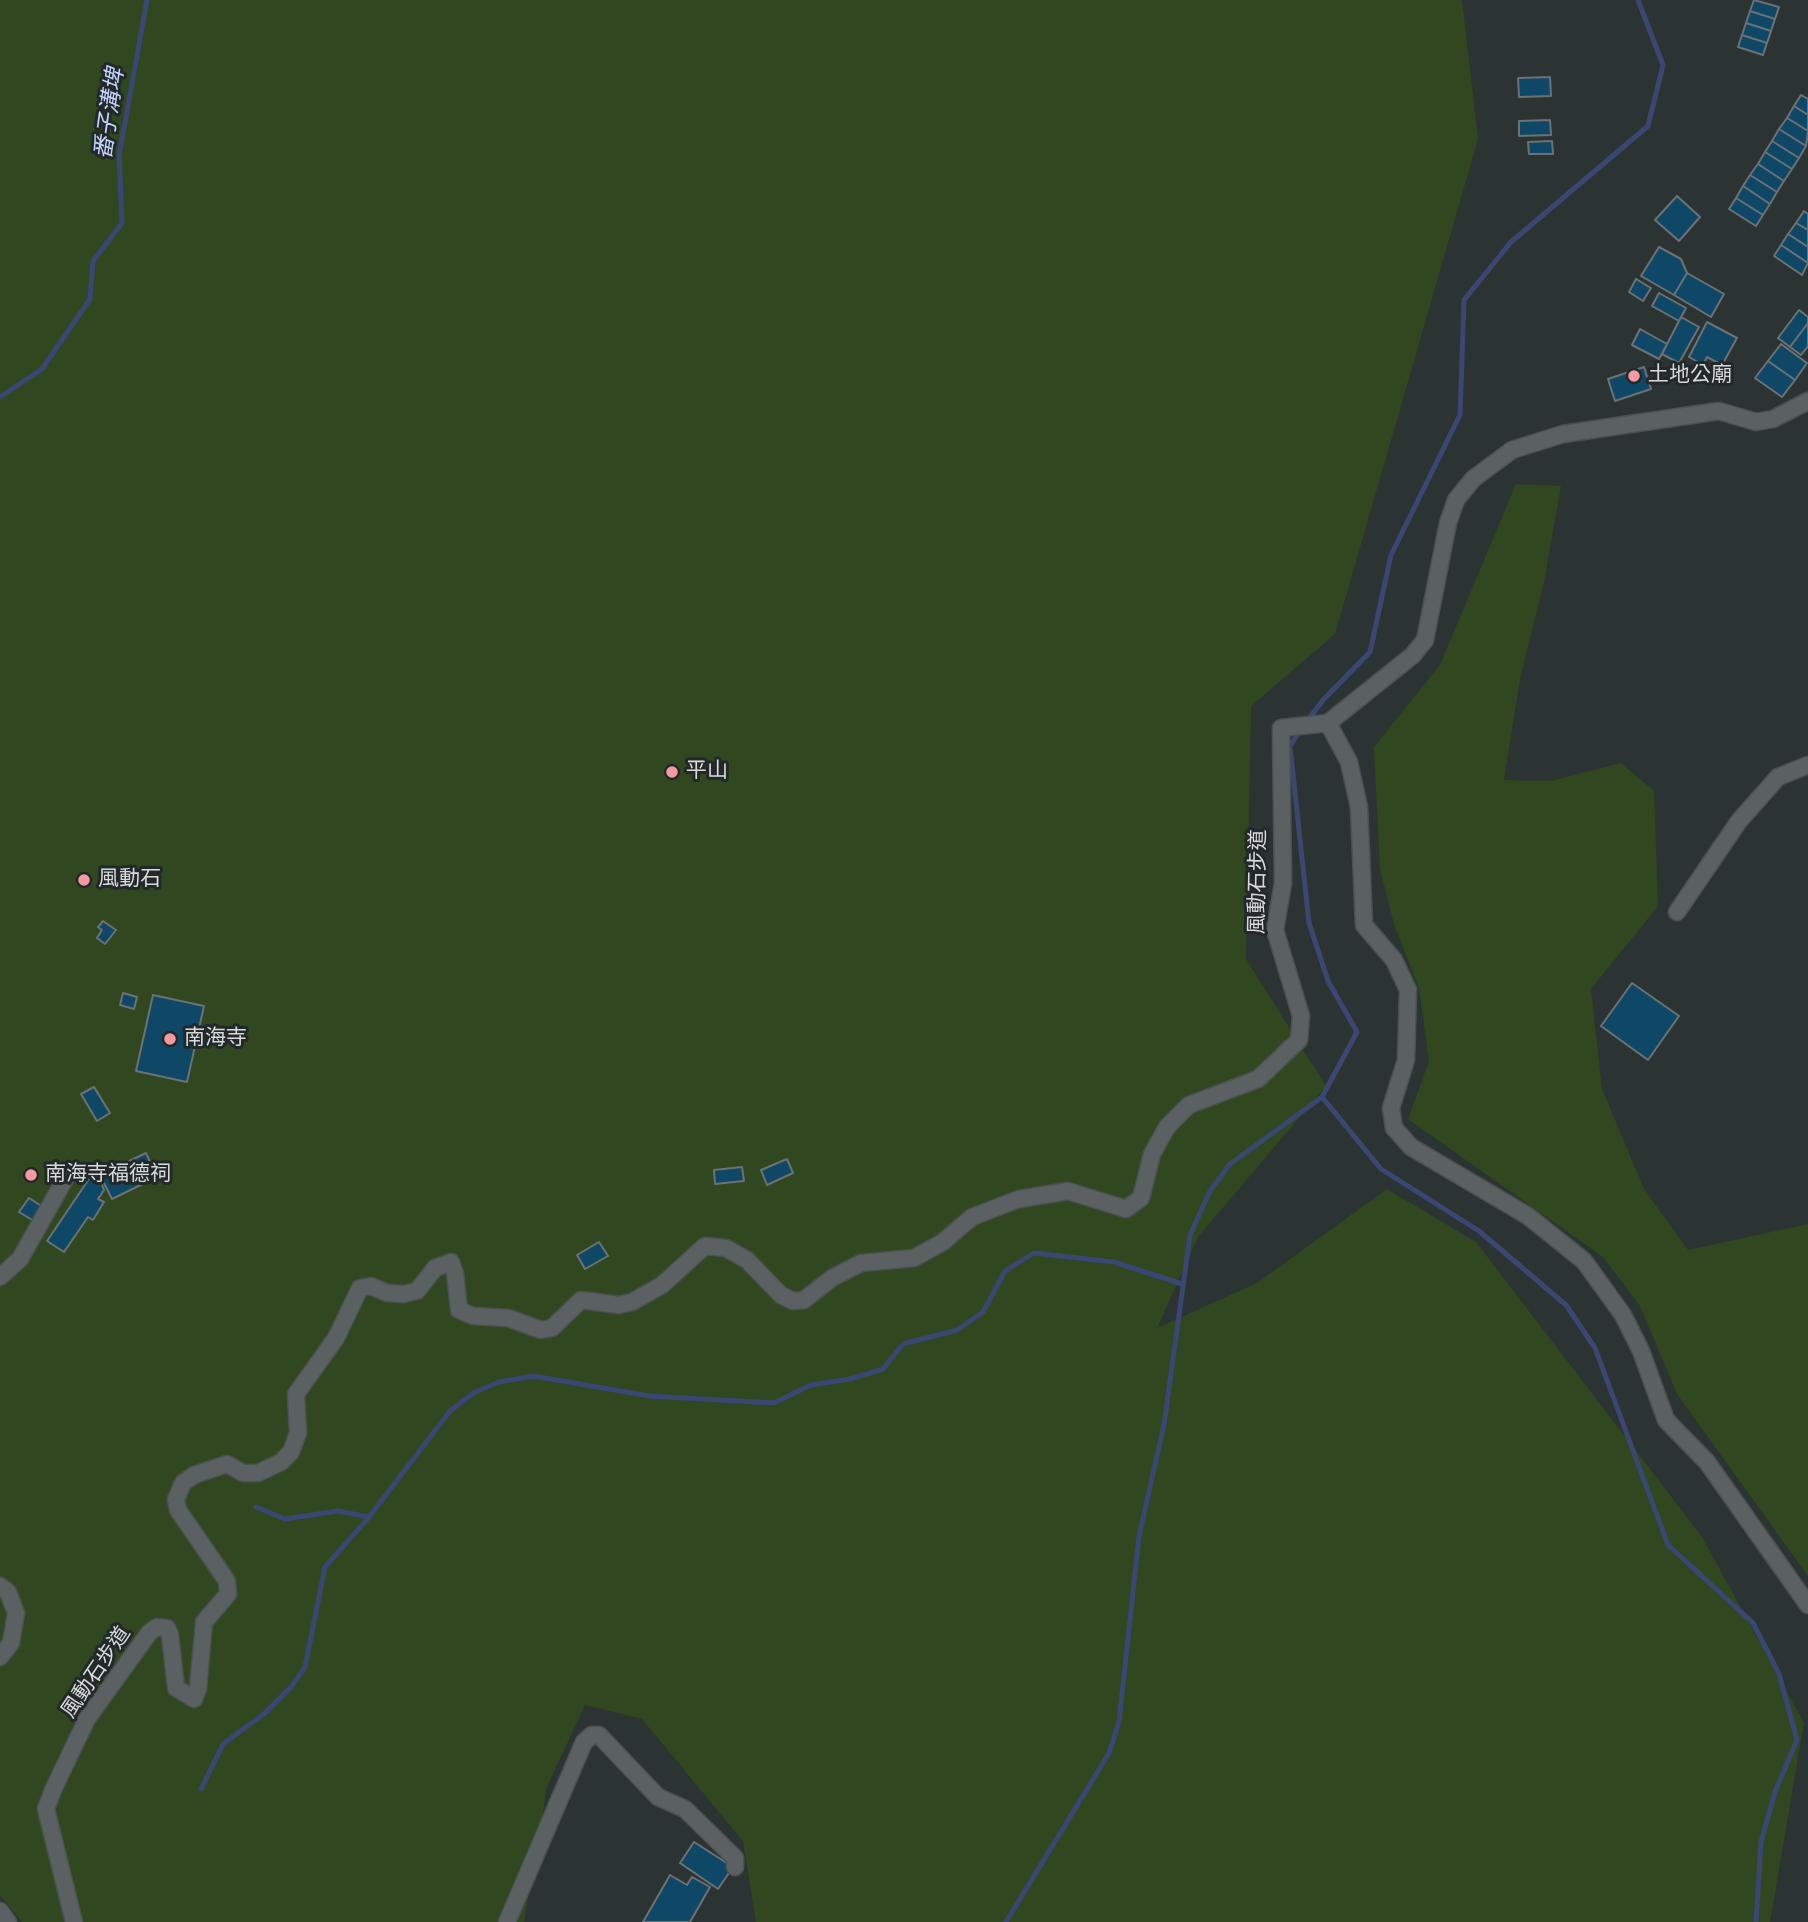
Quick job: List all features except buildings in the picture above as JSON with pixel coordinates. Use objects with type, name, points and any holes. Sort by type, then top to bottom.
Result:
[{"type":"street","points":[[1808,401],[1773,419],[1756,422],[1720,411],[1563,434],[1513,450],[1473,479],[1456,500],[1448,523],[1425,640],[1413,655],[1328,723],[1349,762],[1359,807],[1364,925],[1394,960],[1408,990],[1406,1060],[1391,1108],[1394,1128],[1411,1147],[1528,1216],[1584,1261],[1623,1315],[1642,1351],[1666,1420],[1707,1462],[1808,1605]]},
{"type":"street","name":"風動石步道","points":[[74,1922],[46,1809],[52,1790],[87,1719],[149,1633],[157,1627],[167,1628],[170,1635],[176,1688],[194,1699],[198,1689],[204,1622],[228,1594],[227,1581],[178,1510],[176,1499],[183,1483],[194,1475],[227,1464],[243,1473],[258,1474],[281,1462],[291,1452],[298,1433],[296,1394],[331,1347],[360,1288],[371,1286],[387,1293],[404,1294],[417,1290],[435,1268],[450,1262],[456,1273],[459,1310],[473,1316],[508,1318],[541,1330],[552,1328],[581,1300],[619,1305],[632,1302],[662,1285],[705,1246],[726,1248],[747,1260],[781,1295],[793,1301],[804,1300],[832,1278],[861,1263],[914,1258],[943,1242],[972,1217],[1019,1199],[1068,1191],[1126,1209],[1140,1198],[1152,1154],[1167,1127],[1189,1105],[1258,1079],[1299,1040],[1301,1016],[1275,930],[1283,883],[1281,729],[1328,723]]},
{"type":"street","points":[[1677,912],[1739,821],[1777,777],[1808,765]]},
{"type":"street","points":[[0,1278],[20,1259],[69,1172]]},
{"type":"street","points":[[0,1586],[8,1592],[16,1613],[11,1643],[0,1657]]},
{"type":"street","points":[[507,1922],[584,1742],[592,1735],[598,1735],[658,1797],[685,1809],[734,1858],[735,1867]]},
{"type":"street","points":[[0,1911],[8,1922]]},
{"type":"green space","points":[[0,0],[1462,0],[1478,139],[1335,634],[1251,706],[1246,959],[1326,1086],[1198,1237],[1157,1328],[1257,1283],[1387,1189],[1476,1242],[1702,1537],[1804,1723],[1770,1922],[756,1922],[743,1841],[642,1719],[585,1705],[547,1787],[524,1922],[22,1922],[0,1895]]},
{"type":"green space","points":[[1516,484],[1561,486],[1545,577],[1520,679],[1504,780],[1551,781],[1621,763],[1654,791],[1658,906],[1591,989],[1602,1089],[1644,1189],[1688,1250],[1808,1224],[1808,1576],[1677,1394],[1640,1306],[1603,1257],[1408,1119],[1429,1061],[1419,988],[1394,924],[1380,869],[1374,747],[1440,665]]},
{"type":"waterway","name":"番子溝埤","points":[[0,397],[42,369],[90,299],[93,261],[122,223],[119,156],[147,0]]},
{"type":"waterway","points":[[1307,721],[1323,700],[1370,652],[1391,555],[1460,415],[1464,300],[1511,242],[1648,126],[1663,65],[1638,0]]},
{"type":"waterway","points":[[1006,1922],[1109,1753],[1119,1722],[1139,1536],[1164,1425],[1190,1235],[1210,1191],[1230,1164],[1322,1097],[1357,1032],[1328,981],[1309,923],[1290,746],[1301,729]]},
{"type":"waterway","points":[[1322,1097],[1381,1169],[1479,1231],[1566,1305],[1595,1348],[1668,1545],[1753,1623],[1779,1674],[1797,1740],[1775,1792],[1761,1842],[1756,1922]]},
{"type":"waterway","points":[[201,1789],[223,1744],[265,1713],[292,1686],[305,1667],[325,1567],[369,1517],[450,1411],[475,1392],[499,1382],[533,1376],[650,1396],[774,1403],[811,1385],[850,1379],[883,1369],[903,1344],[957,1330],[983,1312],[1005,1271],[1034,1253],[1114,1262],[1182,1284]]},
{"type":"waterway","points":[[256,1507],[285,1519],[338,1511],[369,1517]]},
{"type":"place","name":"土地公廟","points":[[1634,376]]},
{"type":"place","name":"平山","points":[[672,772]]},
{"type":"place","name":"風動石","points":[[84,880]]},
{"type":"place","name":"南海寺","points":[[170,1039]]},
{"type":"place","name":"南海寺福德祠","points":[[31,1175]]}]
